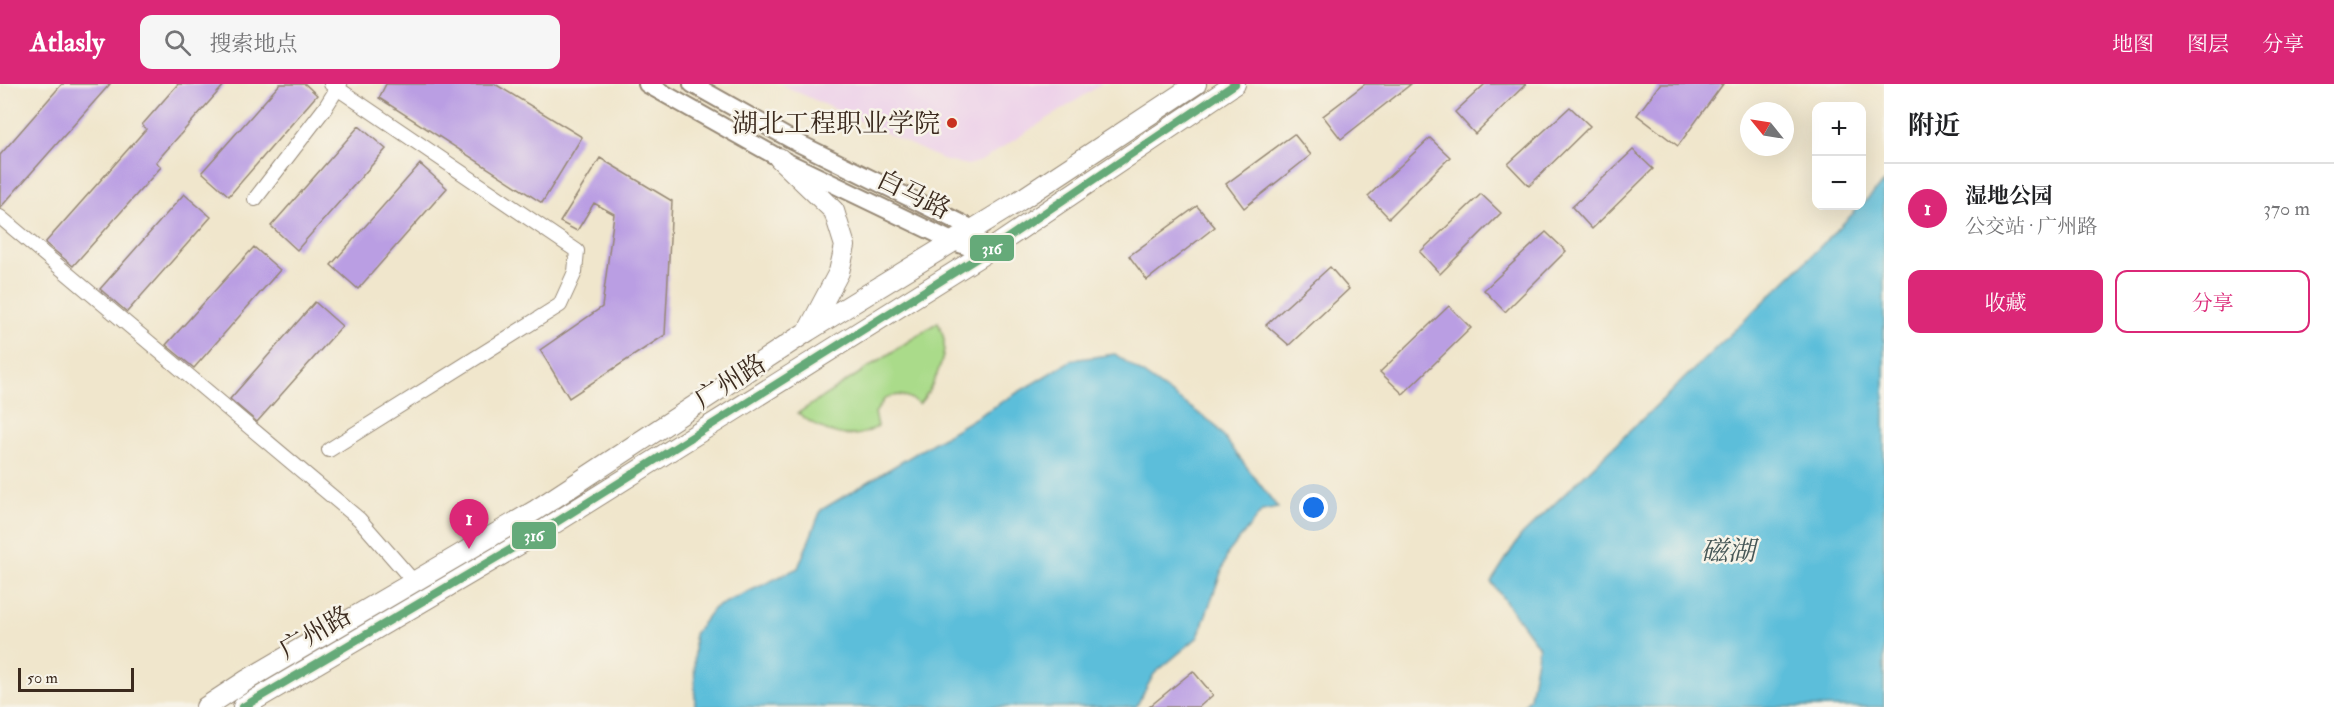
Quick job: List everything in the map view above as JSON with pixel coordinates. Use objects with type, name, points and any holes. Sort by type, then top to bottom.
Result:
[{"type":"main road","name":"广州路","points":[[206,707],[247,680],[536,510],[808,331],[1019,201],[1196,84]]},
{"type":"main road","name":"广州路","points":[[243,707],[547,528],[985,253],[1235,84]]},
{"type":"main road","points":[[779,158],[834,211],[845,246],[839,272],[808,331]]},
{"type":"street","name":"白马路","points":[[647,84],[779,158],[954,242],[985,253]]},
{"type":"street","name":"白马路","points":[[692,84],[792,140],[973,229],[985,253]]},
{"type":"street","points":[[255,200],[325,108],[336,85],[577,251],[575,272],[560,305],[329,450]]},
{"type":"street","points":[[0,217],[359,519],[414,582]]},
{"type":"shaded area","name":"湖北工程职业学院","points":[[780,84],[1102,84],[981,161],[968,165],[946,161]]},
{"type":"green space","points":[[938,322],[944,339],[943,357],[933,383],[919,404],[903,396],[885,398],[875,413],[878,426],[858,435],[826,430],[798,413]]},
{"type":"water","name":"磁湖","points":[[1884,182],[1884,707],[1522,707],[1530,698],[1539,647],[1491,582],[1520,537],[1856,210],[1866,210],[1866,200]]},
{"type":"water","points":[[1115,354],[1214,424],[1278,508],[1262,511],[1228,553],[1198,637],[1154,674],[1136,707],[695,707],[694,634],[714,608],[798,568],[821,510],[1072,360]]},
{"type":"building","points":[[62,84],[110,84],[0,208],[0,155]]},
{"type":"building","points":[[178,84],[225,84],[156,162],[161,167],[73,266],[45,243],[146,129],[142,125]]},
{"type":"building","points":[[280,84],[305,84],[317,95],[229,196],[202,172]]},
{"type":"building","points":[[386,84],[495,84],[582,137],[542,203],[379,98]]},
{"type":"building","points":[[1365,84],[1411,84],[1341,139],[1323,116]]},
{"type":"building","points":[[1485,84],[1526,84],[1475,134],[1455,112]]},
{"type":"building","points":[[1660,84],[1723,84],[1678,146],[1637,115]]},
{"type":"building","points":[[1570,107],[1590,126],[1529,186],[1508,164]]},
{"type":"building","points":[[359,126],[386,149],[297,250],[271,226]]},
{"type":"building","points":[[1294,134],[1311,155],[1244,208],[1226,184]]},
{"type":"building","points":[[1430,138],[1450,157],[1389,218],[1368,196]]},
{"type":"building","points":[[1633,150],[1653,169],[1592,229],[1572,207]]},
{"type":"building","points":[[600,158],[672,201],[665,335],[569,398],[540,350],[602,307],[614,214],[594,203],[577,231],[560,222]]},
{"type":"building","points":[[420,164],[447,188],[358,289],[331,265]]},
{"type":"building","points":[[184,194],[211,217],[127,312],[100,289]]},
{"type":"building","points":[[1481,194],[1501,213],[1440,274],[1420,252]]},
{"type":"building","points":[[1197,206],[1215,227],[1147,280],[1129,256]]},
{"type":"building","points":[[1546,232],[1566,251],[1505,312],[1484,290]]},
{"type":"building","points":[[254,247],[280,270],[194,368],[166,345]]},
{"type":"building","points":[[1330,267],[1349,289],[1289,345],[1266,325]]},
{"type":"building","points":[[315,302],[342,326],[257,422],[230,399]]},
{"type":"building","points":[[1449,306],[1471,328],[1403,394],[1380,372]]},
{"type":"building","points":[[1193,671],[1213,695],[1199,707],[1149,707]]},
{"type":"transit line","name":"316","points":[[243,707],[547,528],[985,253],[1235,84]]},
{"type":"place","name":"湖北工程职业学院","points":[[952,123]]},
{"type":"place","name":"湿地公园","points":[[469,549]]}]
